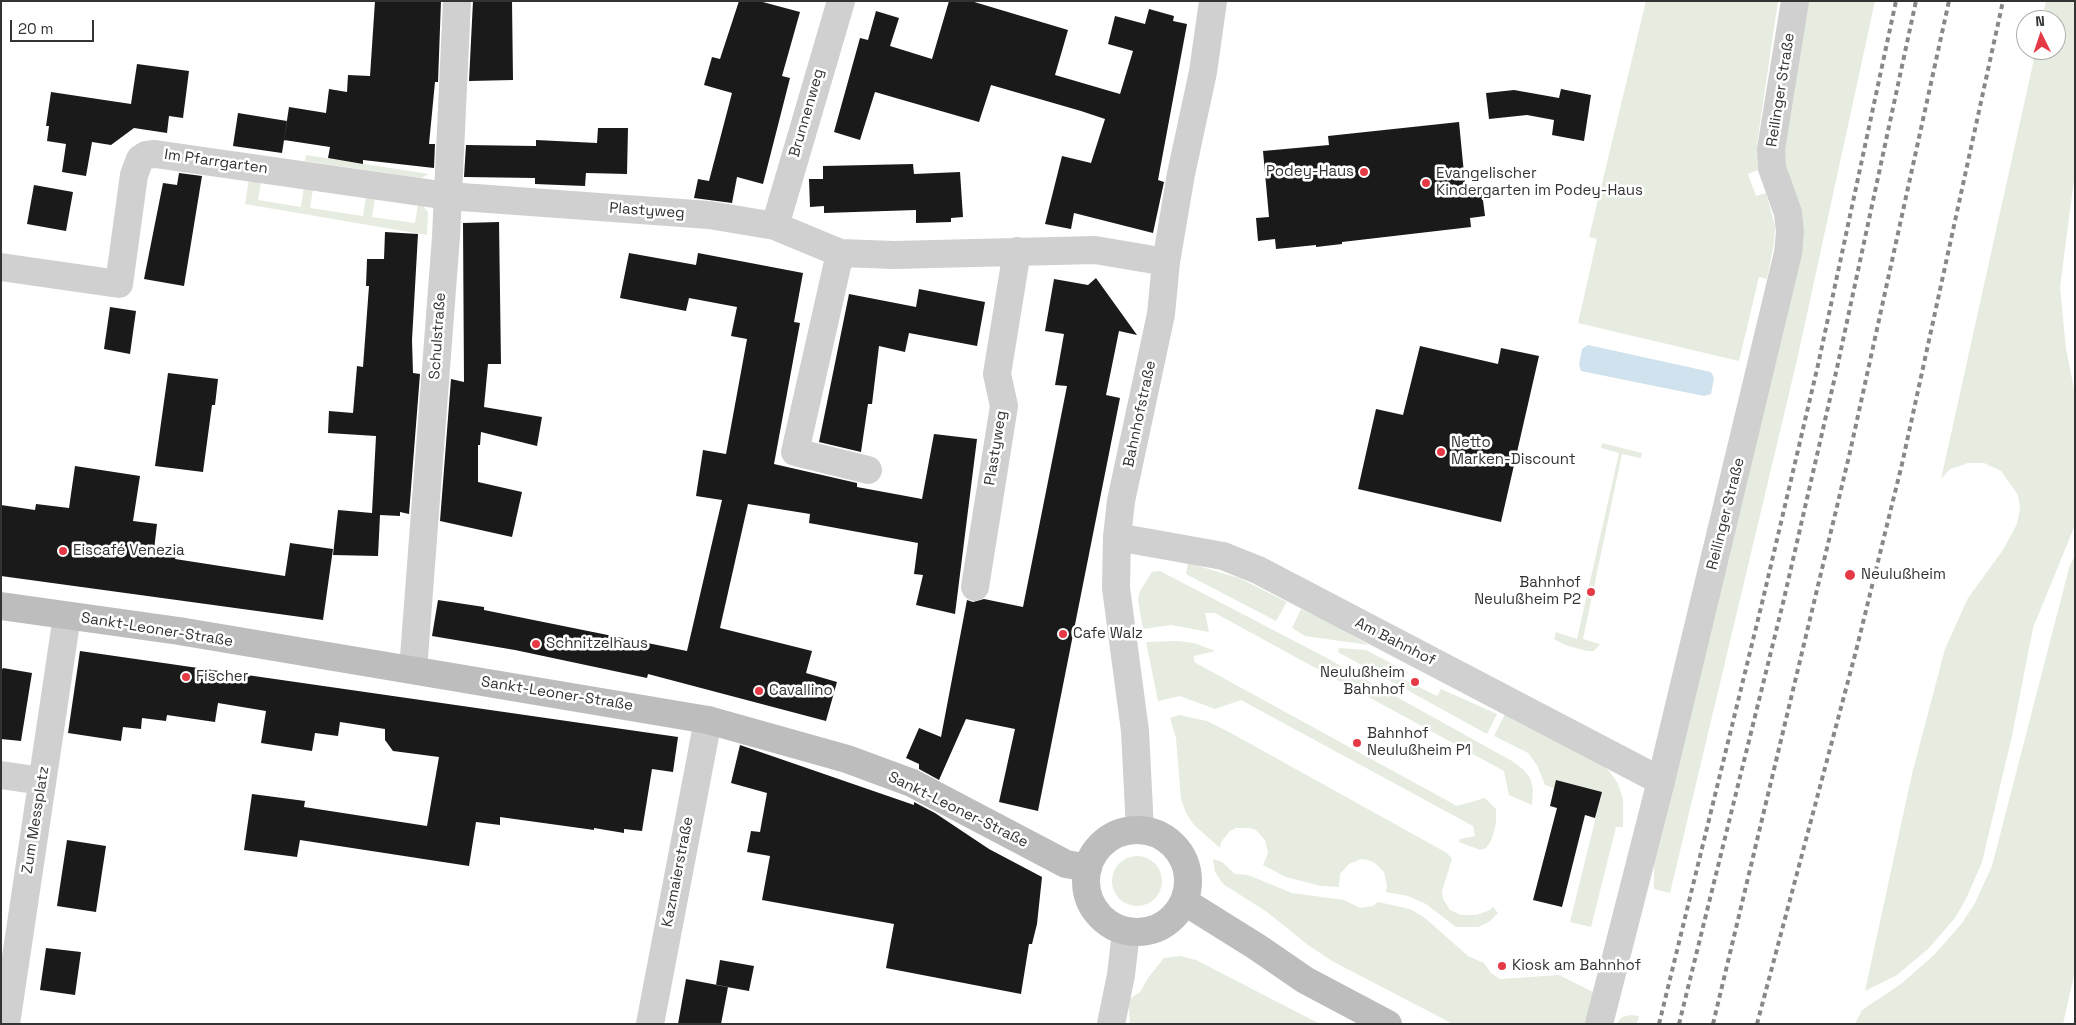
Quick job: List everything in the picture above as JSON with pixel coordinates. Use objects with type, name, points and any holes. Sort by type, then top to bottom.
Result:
[{"type":"street","name":"Schulstraße","points":[[413,670],[448,196],[457,1]]},
{"type":"street","name":"Brunnenweg","points":[[775,226],[841,1]]},
{"type":"street","name":"Bahnhofstraße","points":[[1140,830],[1136,731],[1116,588],[1117,537],[1121,501],[1161,314],[1166,262],[1181,174],[1203,72],[1213,1]]},
{"type":"street","name":"Reilinger Straße","points":[[1600,1024],[1661,781],[1788,252],[1790,232],[1788,213],[1772,168],[1771,149],[1795,1]]},
{"type":"street","name":"Im Pfarrgarten","points":[[1,267],[118,284],[134,175],[140,159],[146,154],[166,154],[448,196]]},
{"type":"street","name":"Plastyweg","points":[[448,196],[709,215],[775,226],[840,253],[894,255],[1095,250],[1166,262]]},
{"type":"street","name":"Plastyweg","points":[[975,587],[1004,406],[997,374],[1017,251]]},
{"type":"street","points":[[840,253],[795,452],[868,470]]},
{"type":"street","name":"Am Bahnhof","points":[[1117,537],[1222,556],[1258,570],[1661,781]]},
{"type":"street","name":"Sankt-Leoner-Straße","points":[[1,606],[179,631],[708,720],[847,759],[912,783],[1066,864],[1088,868]]},
{"type":"street","name":"Zum Messplatz","points":[[6,1024],[67,616]]},
{"type":"street","name":"Kazmaierstraße","points":[[650,1024],[708,720]]},
{"type":"street","points":[[1,775],[42,781]]},
{"type":"street","points":[[1140,830],[1154,832],[1167,839],[1177,848],[1185,860],[1189,874],[1189,889],[1185,902],[1175,917],[1161,927],[1144,933],[1126,932],[1113,927],[1102,919],[1093,908],[1088,895],[1086,881],[1088,868],[1095,852],[1107,840],[1122,832],[1140,830]]},
{"type":"street","points":[[1185,902],[1305,980],[1383,1021]]},
{"type":"street","points":[[1111,1024],[1120,982],[1126,932]]},
{"type":"shaded area","points":[[1646,1],[1778,1],[1757,144],[1758,170],[1748,174],[1756,196],[1766,193],[1775,226],[1774,243],[1767,279],[1759,277],[1739,361],[1578,323],[1597,239],[1589,237]]},
{"type":"shaded area","points":[[1804,1],[1875,1],[1797,360],[1670,893],[1654,889],[1654,862],[1793,284],[1782,157]]},
{"type":"shaded area","points":[[2046,1],[2075,1],[2075,172],[2060,287],[2066,349],[2075,394],[2075,525],[2033,628],[2012,736],[1982,862],[1966,899],[1955,918],[1928,949],[1897,975],[1865,991],[1912,774],[1945,649],[1968,598],[2003,550],[2017,524],[2020,509],[2018,495],[2001,471],[1984,463],[1968,463],[1950,469],[1941,479],[2034,60],[2066,60],[2066,10],[2044,10]]},
{"type":"shaded area","points":[[306,155],[429,174],[421,178],[305,161]]},
{"type":"shaded area","points":[[249,179],[261,181],[258,200],[301,207],[304,187],[313,189],[310,208],[363,216],[366,196],[375,198],[372,217],[415,223],[418,204],[422,205],[428,212],[427,235],[245,204]]},
{"type":"shaded area","points":[[1602,443],[1642,453],[1641,458],[1622,454],[1583,639],[1600,644],[1594,651],[1587,651],[1565,645],[1554,639],[1556,632],[1577,639],[1619,453],[1601,448]]},
{"type":"shaded area","points":[[2075,555],[2075,971],[2063,1024],[1855,1024],[1862,1010],[1901,984],[1934,955],[1962,923],[1975,903],[1992,866],[2069,568]]},
{"type":"shaded area","points":[[1188,563],[1239,578],[1287,602],[1276,621],[1186,574]]},
{"type":"shaded area","points":[[1160,571],[1325,657],[1512,761],[1524,770],[1530,778],[1533,789],[1532,805],[1509,795],[1504,771],[1215,613],[1205,613],[1209,632],[1171,625],[1143,629],[1138,600],[1140,591],[1152,572]]},
{"type":"shaded area","points":[[1301,609],[1369,645],[1305,636],[1292,628]]},
{"type":"shaded area","points":[[1178,641],[1194,643],[1215,651],[1194,656],[1194,662],[1457,806],[1485,798],[1496,809],[1496,824],[1491,841],[1486,848],[1480,850],[1459,842],[1460,839],[1475,836],[1473,826],[1241,700],[1215,709],[1180,696],[1158,701],[1146,642]]},
{"type":"shaded area","points":[[1339,648],[1366,650],[1408,672],[1403,679],[1437,696],[1441,689],[1497,714],[1487,734],[1338,652]]},
{"type":"shaded area","points":[[1506,712],[1600,763],[1610,772],[1618,784],[1623,799],[1623,827],[1616,827],[1591,927],[1570,922],[1602,792],[1557,780],[1554,788],[1545,785],[1537,765],[1528,753],[1494,736]]},
{"type":"shaded area","points":[[1179,715],[1207,721],[1229,732],[1447,853],[1452,859],[1442,891],[1443,899],[1450,910],[1461,915],[1476,915],[1493,907],[1498,913],[1489,922],[1478,927],[1456,927],[1426,904],[1408,896],[1386,892],[1387,885],[1384,872],[1375,863],[1368,860],[1361,859],[1349,864],[1340,874],[1339,887],[1321,886],[1286,877],[1263,865],[1268,853],[1265,840],[1256,830],[1249,828],[1236,828],[1230,831],[1221,842],[1220,848],[1194,825],[1186,813],[1181,799],[1176,738],[1170,718]]},
{"type":"shaded area","points":[[1132,856],[1142,856],[1155,863],[1162,876],[1162,886],[1155,899],[1142,906],[1132,906],[1123,902],[1116,895],[1112,886],[1112,876],[1116,867],[1123,860]]},
{"type":"shaded area","points":[[1213,859],[1222,862],[1235,874],[1248,875],[1292,893],[1344,900],[1360,908],[1373,906],[1378,902],[1410,909],[1425,918],[1468,956],[1484,963],[1491,973],[1500,979],[1559,975],[1593,992],[1586,1024],[1453,1024],[1332,961],[1308,945],[1267,912],[1223,884],[1215,872]]},
{"type":"shaded area","points":[[1180,956],[1196,960],[1320,1024],[1130,1024],[1128,1000],[1140,992],[1148,978],[1164,958]]},
{"type":"shaded area","points":[[1639,1016],[1637,1024],[1616,1024],[1622,1017]]},
{"type":"water","points":[[1588,345],[1711,372],[1714,378],[1711,394],[1704,396],[1581,371],[1579,364],[1582,349]]},
{"type":"building","points":[[375,1],[441,1],[438,82],[435,82],[429,144],[435,144],[434,168],[363,160],[363,164],[328,158],[330,147],[284,140],[289,107],[326,113],[329,89],[347,92],[348,75],[370,76]]},
{"type":"building","points":[[473,1],[512,1],[513,80],[469,81]]},
{"type":"building","points":[[739,1],[759,1],[800,12],[782,76],[790,78],[763,184],[737,177],[732,203],[694,198],[698,179],[709,181],[732,93],[704,85],[712,57],[720,59]]},
{"type":"building","points":[[949,1],[971,1],[1068,30],[1055,75],[1120,94],[1133,51],[1108,44],[1115,16],[1145,24],[1149,9],[1174,16],[1173,21],[1187,24],[1158,180],[1164,182],[1153,233],[1074,213],[1071,229],[1045,224],[1062,156],[1091,163],[1105,119],[1081,111],[991,85],[979,122],[875,92],[860,140],[834,132],[860,38],[868,40],[876,11],[899,18],[890,46],[932,59]]},
{"type":"building","points":[[137,64],[189,71],[183,118],[169,116],[167,133],[134,128],[111,145],[92,142],[86,176],[62,172],[66,144],[47,141],[49,126],[46,126],[51,92],[131,104]]},
{"type":"building","points":[[1561,89],[1591,95],[1584,141],[1552,135],[1554,120],[1527,115],[1489,119],[1486,93],[1514,90],[1559,98]]},
{"type":"building","points":[[238,113],[287,121],[282,153],[233,146]]},
{"type":"building","name":"Podey-Haus","points":[[1459,122],[1466,194],[1482,192],[1485,216],[1470,218],[1471,227],[1342,242],[1342,244],[1316,247],[1316,245],[1276,249],[1275,239],[1258,241],[1256,218],[1269,217],[1263,151],[1329,145],[1328,136]]},
{"type":"building","points":[[598,128],[628,128],[627,174],[586,173],[585,186],[535,184],[535,178],[464,177],[466,145],[536,146],[536,140],[597,143]]},
{"type":"building","points":[[913,164],[914,174],[960,172],[963,217],[951,218],[951,222],[916,223],[916,210],[824,213],[824,206],[810,207],[809,179],[823,179],[823,166]]},
{"type":"building","points":[[179,173],[202,176],[184,286],[144,279],[163,183],[177,185]]},
{"type":"building","points":[[34,185],[73,192],[66,231],[27,224]]},
{"type":"building","points":[[499,222],[501,364],[488,364],[484,407],[542,417],[537,446],[481,432],[480,445],[478,445],[478,482],[522,492],[512,537],[440,521],[451,379],[464,382],[463,223]]},
{"type":"building","points":[[385,232],[418,234],[412,340],[413,373],[420,374],[409,514],[400,512],[400,516],[380,515],[378,556],[333,555],[338,510],[372,513],[376,436],[328,433],[329,411],[353,413],[357,366],[363,367],[369,286],[366,286],[367,259],[384,259]]},
{"type":"building","points":[[629,253],[696,265],[698,253],[803,273],[794,322],[800,323],[774,464],[857,483],[857,487],[922,499],[934,434],[977,439],[955,614],[916,605],[923,575],[914,574],[918,543],[809,523],[810,514],[748,504],[720,628],[812,651],[806,673],[837,682],[826,721],[648,674],[647,678],[515,650],[432,636],[438,600],[484,607],[484,610],[687,651],[722,500],[696,496],[703,450],[726,454],[747,339],[731,336],[737,307],[689,298],[686,311],[620,298]]},
{"type":"building","points":[[1096,278],[1137,335],[1119,331],[1106,395],[1120,398],[1038,811],[999,802],[1015,729],[966,719],[939,780],[919,769],[919,764],[906,758],[919,728],[941,737],[967,600],[973,602],[984,599],[1023,607],[1067,386],[1055,385],[1064,334],[1045,331],[1054,279],[1088,285]]},
{"type":"building","points":[[919,289],[985,302],[977,346],[909,333],[905,352],[879,346],[872,404],[868,404],[861,452],[819,442],[849,294],[916,307]]},
{"type":"building","points":[[110,307],[136,311],[130,354],[104,349]]},
{"type":"building","name":"Netto Marken-Discount","points":[[1420,346],[1498,364],[1501,348],[1539,356],[1501,522],[1358,489],[1376,409],[1403,415]]},
{"type":"building","points":[[168,373],[218,379],[215,405],[212,405],[203,472],[155,466]]},
{"type":"building","points":[[75,466],[140,476],[133,521],[157,524],[154,550],[177,552],[175,559],[285,576],[290,543],[333,549],[323,620],[1,576],[1,505],[35,510],[36,504],[69,508]]},
{"type":"building","points":[[80,651],[678,737],[673,772],[652,769],[642,831],[624,829],[624,833],[500,817],[500,825],[476,822],[469,866],[300,840],[297,857],[244,850],[252,794],[305,801],[304,807],[427,826],[439,757],[393,751],[385,740],[385,729],[340,722],[338,736],[315,733],[312,751],[261,743],[266,711],[218,703],[215,722],[167,715],[166,721],[142,718],[141,729],[123,727],[121,741],[68,733]]},
{"type":"building","points":[[3,668],[32,673],[21,741],[1,739],[1,671]]},
{"type":"building","points":[[740,745],[914,805],[914,802],[935,813],[989,849],[1042,877],[1037,924],[1032,944],[1029,944],[1021,994],[886,968],[894,924],[762,900],[770,856],[747,852],[751,831],[760,832],[767,793],[731,783]]},
{"type":"building","points":[[1556,780],[1602,792],[1595,818],[1585,815],[1562,907],[1533,900],[1557,808],[1550,806]]},
{"type":"building","points":[[67,840],[106,846],[96,912],[57,906]]},
{"type":"building","points":[[46,948],[81,952],[75,995],[40,990]]},
{"type":"building","points":[[720,960],[754,966],[749,991],[716,985]]},
{"type":"building","points":[[686,979],[728,987],[721,1024],[678,1024]]},
{"type":"railway","points":[[1659,1024],[1818,365],[1896,1]]},
{"type":"railway","points":[[1679,1024],[1783,603],[1837,368],[1916,1]]},
{"type":"railway","points":[[1713,1024],[1850,452],[1949,1]]},
{"type":"railway","points":[[1757,1024],[1856,651],[1902,464],[2003,1]]},
{"type":"place","name":"Podey-Haus","points":[[1364,172]]},
{"type":"place","name":"Evangelischer Kindergarten im Podey-Haus","points":[[1426,183]]},
{"type":"place","name":"Netto Marken-Discount","points":[[1441,452]]},
{"type":"place","name":"Eiscafé Venezia","points":[[63,551]]},
{"type":"place","name":"Neulußheim","points":[[1850,575]]},
{"type":"place","name":"Bahnhof Neulußheim P2","points":[[1591,592]]},
{"type":"place","name":"Cafe Walz","points":[[1063,634]]},
{"type":"place","name":"Schnitzelhaus","points":[[536,644]]},
{"type":"place","name":"Fischer","points":[[186,677]]},
{"type":"place","name":"Neulußheim Bahnhof","points":[[1415,682]]},
{"type":"place","name":"Cavallino","points":[[759,691]]},
{"type":"place","name":"Bahnhof Neulußheim P1","points":[[1357,743]]},
{"type":"place","name":"Kiosk am Bahnhof","points":[[1502,966]]}]
